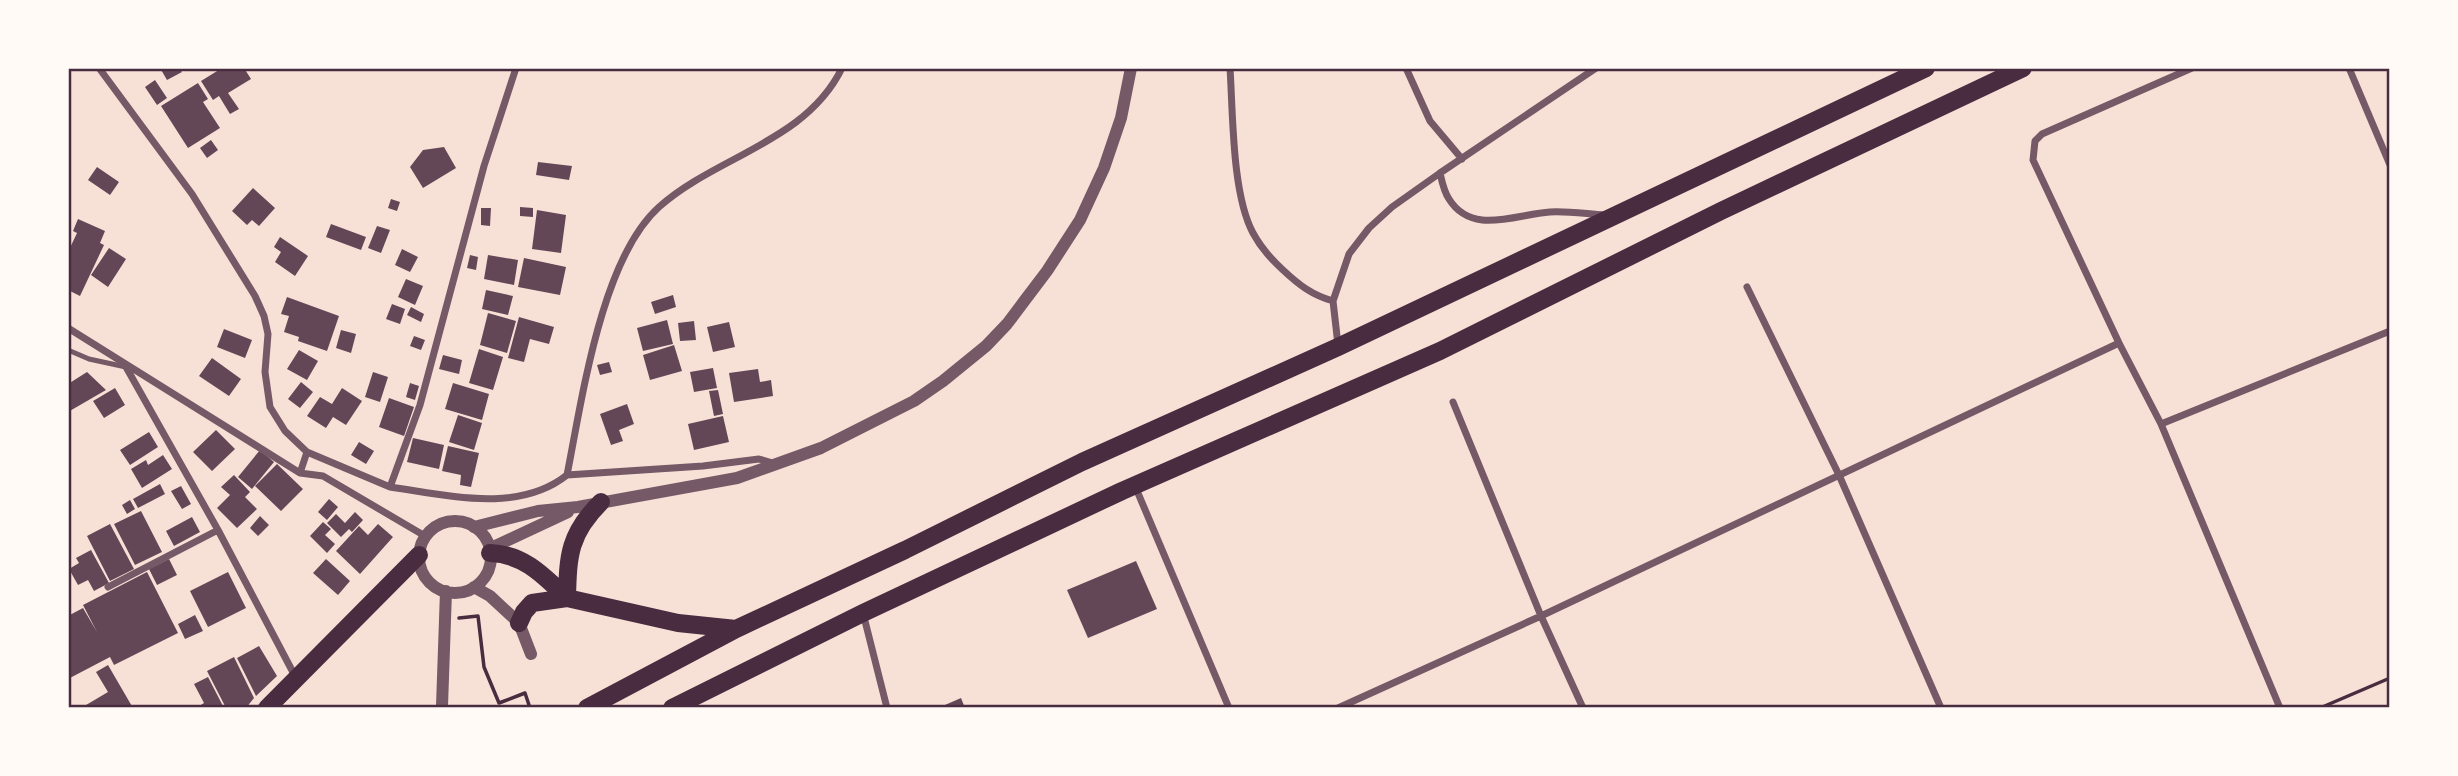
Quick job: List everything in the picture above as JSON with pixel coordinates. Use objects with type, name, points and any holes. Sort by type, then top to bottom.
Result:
[{"type":"highway","points":[[587,708],[736,629],[905,550],[1082,462],[1338,347],[1926,68]]},
{"type":"highway","points":[[672,708],[863,613],[1134,485],[1440,351],[1721,211],[2023,68]]},
{"type":"highway","points":[[567,598],[570,550],[578,528],[601,502]]},
{"type":"highway","points":[[490,551],[527,562],[567,598]]},
{"type":"highway","points":[[267,708],[419,555]]},
{"type":"highway","points":[[519,623],[524,612],[533,603],[567,598],[678,623],[736,629]]},
{"type":"street","points":[[99,68],[192,194],[255,296],[268,334],[265,372],[270,407],[285,431],[307,452],[390,488],[491,499],[532,493],[554,485],[567,475],[704,466],[759,458],[776,464]]},
{"type":"street","points":[[390,488],[420,405],[484,166],[516,68]]},
{"type":"street","points":[[567,475],[589,367],[611,284],[639,232],[658,208],[681,191],[779,135],[822,102],[842,68]]},
{"type":"street","points":[[474,527],[537,511],[578,507],[737,478],[821,448],[914,401],[986,346],[1007,324],[1047,271],[1080,220],[1108,156],[1121,118],[1131,68]]},
{"type":"street","points":[[1230,68],[1239,180],[1245,212],[1253,233],[1274,262],[1300,286],[1317,297],[1333,301]]},
{"type":"street","points":[[1406,68],[1430,121],[1462,159]]},
{"type":"street","points":[[1338,347],[1333,301],[1349,254],[1369,228],[1392,207],[1440,173],[1596,68]]},
{"type":"street","points":[[2192,68],[2042,134],[2035,141],[2033,160],[2119,343],[2161,424],[2280,708]]},
{"type":"street","points":[[2349,68],[2390,165]]},
{"type":"street","points":[[1440,173],[1449,199],[1468,217],[1476,220],[1550,212],[1612,215]]},
{"type":"street","points":[[1747,288],[1839,475],[1941,708]]},
{"type":"street","points":[[68,328],[114,354],[300,473],[323,476],[425,536]]},
{"type":"street","points":[[2161,424],[2390,331]]},
{"type":"street","points":[[1338,708],[1541,616],[2119,343]]},
{"type":"street","points":[[114,354],[126,367],[218,530],[296,679]]},
{"type":"street","points":[[1453,402],[1541,616],[1583,708]]},
{"type":"street","points":[[300,473],[307,452]]},
{"type":"street","points":[[1134,485],[1229,708]]},
{"type":"street","points":[[490,551],[578,507]]},
{"type":"street","points":[[464,522],[474,527],[482,534],[490,551],[487,573],[474,587],[465,591],[446,592],[431,584],[419,563],[425,536],[442,523],[464,522]]},
{"type":"street","points":[[108,587],[218,530]]},
{"type":"street","points":[[474,587],[489,596],[519,623],[531,654]]},
{"type":"street","points":[[442,706],[446,592]]},
{"type":"street","points":[[863,613],[887,708]]},
{"type":"lane","points":[[68,350],[89,359],[126,367]]},
{"type":"path","points":[[459,618],[478,617],[484,667],[499,703],[525,693],[530,708]]},
{"type":"path","points":[[2320,708],[2390,678]]},
{"type":"building","points":[[160,68],[179,68],[182,72],[167,80]]},
{"type":"building","points":[[222,68],[244,68],[251,79],[228,93],[239,109],[230,114],[219,96],[213,100],[201,81]]},
{"type":"building","points":[[155,80],[167,98],[157,105],[145,87]]},
{"type":"building","points":[[198,83],[208,99],[203,102],[220,128],[188,148],[161,106]]},
{"type":"building","points":[[211,140],[218,150],[207,158],[200,148]]},
{"type":"building","points":[[444,147],[456,168],[423,188],[410,167],[423,150]]},
{"type":"building","points":[[538,162],[572,166],[569,180],[536,175]]},
{"type":"building","points":[[97,167],[119,182],[110,195],[88,180]]},
{"type":"building","points":[[253,188],[275,208],[259,226],[252,220],[247,225],[232,211]]},
{"type":"building","points":[[391,199],[400,202],[397,211],[388,208]]},
{"type":"building","points":[[520,207],[533,208],[533,217],[520,216]]},
{"type":"building","points":[[481,208],[491,208],[490,226],[481,225]]},
{"type":"building","points":[[537,210],[566,215],[561,253],[532,249]]},
{"type":"building","points":[[78,219],[105,231],[100,243],[104,245],[80,296],[68,290],[68,252],[77,233],[73,231]]},
{"type":"building","points":[[331,224],[366,237],[361,250],[326,237]]},
{"type":"building","points":[[377,226],[390,230],[381,253],[368,248]]},
{"type":"building","points":[[280,237],[308,256],[295,276],[275,262],[281,252],[274,247]]},
{"type":"building","points":[[109,248],[126,259],[108,287],[91,275]]},
{"type":"building","points":[[402,249],[418,257],[410,272],[395,265]]},
{"type":"building","points":[[470,255],[478,257],[476,270],[467,268]]},
{"type":"building","points":[[488,255],[518,260],[514,285],[484,279]]},
{"type":"building","points":[[524,258],[566,267],[560,295],[518,287]]},
{"type":"building","points":[[406,279],[423,286],[415,305],[398,297]]},
{"type":"building","points":[[486,290],[513,296],[508,315],[482,309]]},
{"type":"building","points":[[673,295],[676,307],[655,314],[651,302]]},
{"type":"building","points":[[287,297],[339,316],[327,351],[298,341],[299,337],[284,332],[289,316],[281,314]]},
{"type":"building","points":[[392,304],[405,309],[400,324],[386,319]]},
{"type":"building","points":[[411,307],[424,314],[421,322],[407,315]]},
{"type":"building","points":[[488,313],[516,321],[507,353],[480,345]]},
{"type":"building","points":[[519,317],[554,327],[549,344],[530,339],[524,362],[508,358]]},
{"type":"building","points":[[667,320],[673,344],[643,351],[637,328]]},
{"type":"building","points":[[694,321],[696,340],[680,341],[678,323]]},
{"type":"building","points":[[729,322],[735,347],[713,352],[707,327]]},
{"type":"building","points":[[224,329],[252,340],[245,358],[217,347]]},
{"type":"building","points":[[341,330],[356,334],[351,353],[336,348]]},
{"type":"building","points":[[414,336],[425,340],[421,350],[410,346]]},
{"type":"building","points":[[674,345],[682,371],[650,380],[643,355]]},
{"type":"building","points":[[479,349],[503,357],[493,390],[469,383]]},
{"type":"building","points":[[299,350],[318,361],[307,380],[287,369]]},
{"type":"building","points":[[443,355],[462,360],[459,374],[439,369]]},
{"type":"building","points":[[212,358],[241,379],[229,396],[199,376]]},
{"type":"building","points":[[609,362],[612,372],[600,375],[597,365]]},
{"type":"building","points":[[713,368],[717,388],[694,392],[690,372]]},
{"type":"building","points":[[758,369],[760,382],[771,380],[773,396],[734,402],[729,373]]},
{"type":"building","points":[[87,372],[106,390],[68,412],[68,384]]},
{"type":"building","points":[[373,372],[388,377],[380,402],[365,397]]},
{"type":"building","points":[[301,382],[313,392],[300,408],[288,399]]},
{"type":"building","points":[[410,383],[419,386],[415,400],[406,397]]},
{"type":"building","points":[[453,383],[489,394],[482,420],[445,409]]},
{"type":"building","points":[[115,388],[125,405],[104,418],[93,401]]},
{"type":"building","points":[[342,388],[362,401],[346,425],[333,417],[326,428],[307,416],[320,397],[332,404]]},
{"type":"building","points":[[718,390],[723,414],[714,416],[709,391]]},
{"type":"building","points":[[389,398],[414,407],[404,436],[379,427]]},
{"type":"building","points":[[627,404],[634,424],[619,430],[623,441],[611,445],[600,414]]},
{"type":"building","points":[[458,415],[482,423],[474,450],[449,442]]},
{"type":"building","points":[[723,416],[729,442],[694,450],[688,424]]},
{"type":"building","points":[[216,430],[235,449],[212,471],[193,452]]},
{"type":"building","points":[[149,432],[158,447],[130,465],[120,450]]},
{"type":"building","points":[[413,438],[444,445],[439,469],[407,462]]},
{"type":"building","points":[[359,442],[374,451],[366,464],[351,455]]},
{"type":"building","points":[[448,446],[479,453],[471,487],[460,485],[461,475],[442,471]]},
{"type":"building","points":[[260,450],[274,462],[252,489],[238,477]]},
{"type":"building","points":[[163,455],[172,469],[142,488],[131,469],[146,460],[148,465]]},
{"type":"building","points":[[277,464],[303,489],[281,511],[255,486]]},
{"type":"building","points":[[234,475],[250,492],[245,497],[257,509],[237,528],[217,508],[230,495],[221,487]]},
{"type":"building","points":[[160,484],[165,494],[138,508],[133,499]]},
{"type":"building","points":[[181,486],[191,504],[182,509],[171,491]]},
{"type":"building","points":[[329,499],[338,507],[327,520],[318,512]]},
{"type":"building","points":[[130,500],[135,509],[127,514],[122,505]]},
{"type":"building","points":[[141,511],[162,552],[135,565],[114,524]]},
{"type":"building","points":[[355,512],[363,520],[352,532],[349,529],[341,537],[327,523],[336,514],[345,523]]},
{"type":"building","points":[[260,516],[269,525],[258,536],[250,528]]},
{"type":"building","points":[[192,517],[200,532],[174,546],[166,531]]},
{"type":"building","points":[[323,522],[331,529],[325,535],[335,544],[327,553],[310,536]]},
{"type":"building","points":[[110,524],[134,569],[110,581],[87,536]]},
{"type":"building","points":[[378,524],[393,537],[360,574],[336,551],[359,526],[368,535]]},
{"type":"building","points":[[91,550],[109,583],[94,591],[88,580],[78,585],[69,569],[79,563],[76,558]]},
{"type":"building","points":[[169,559],[177,575],[157,585],[149,569]]},
{"type":"building","points":[[326,559],[350,581],[338,595],[313,573]]},
{"type":"building","points":[[1136,561],[1157,609],[1088,638],[1067,590]]},
{"type":"building","points":[[147,572],[178,633],[114,665],[110,657],[68,679],[68,616],[83,608],[97,632],[83,605]]},
{"type":"building","points":[[228,572],[246,608],[208,627],[190,591]]},
{"type":"building","points":[[195,615],[203,631],[185,639],[178,624]]},
{"type":"building","points":[[259,646],[277,676],[256,696],[237,658]]},
{"type":"building","points":[[234,657],[254,698],[246,708],[226,708],[207,671]]},
{"type":"building","points":[[108,665],[133,708],[81,708],[108,692],[96,672]]},
{"type":"building","points":[[208,677],[224,708],[196,708],[204,703],[194,684]]},
{"type":"building","points":[[961,698],[965,708],[938,708]]}]
